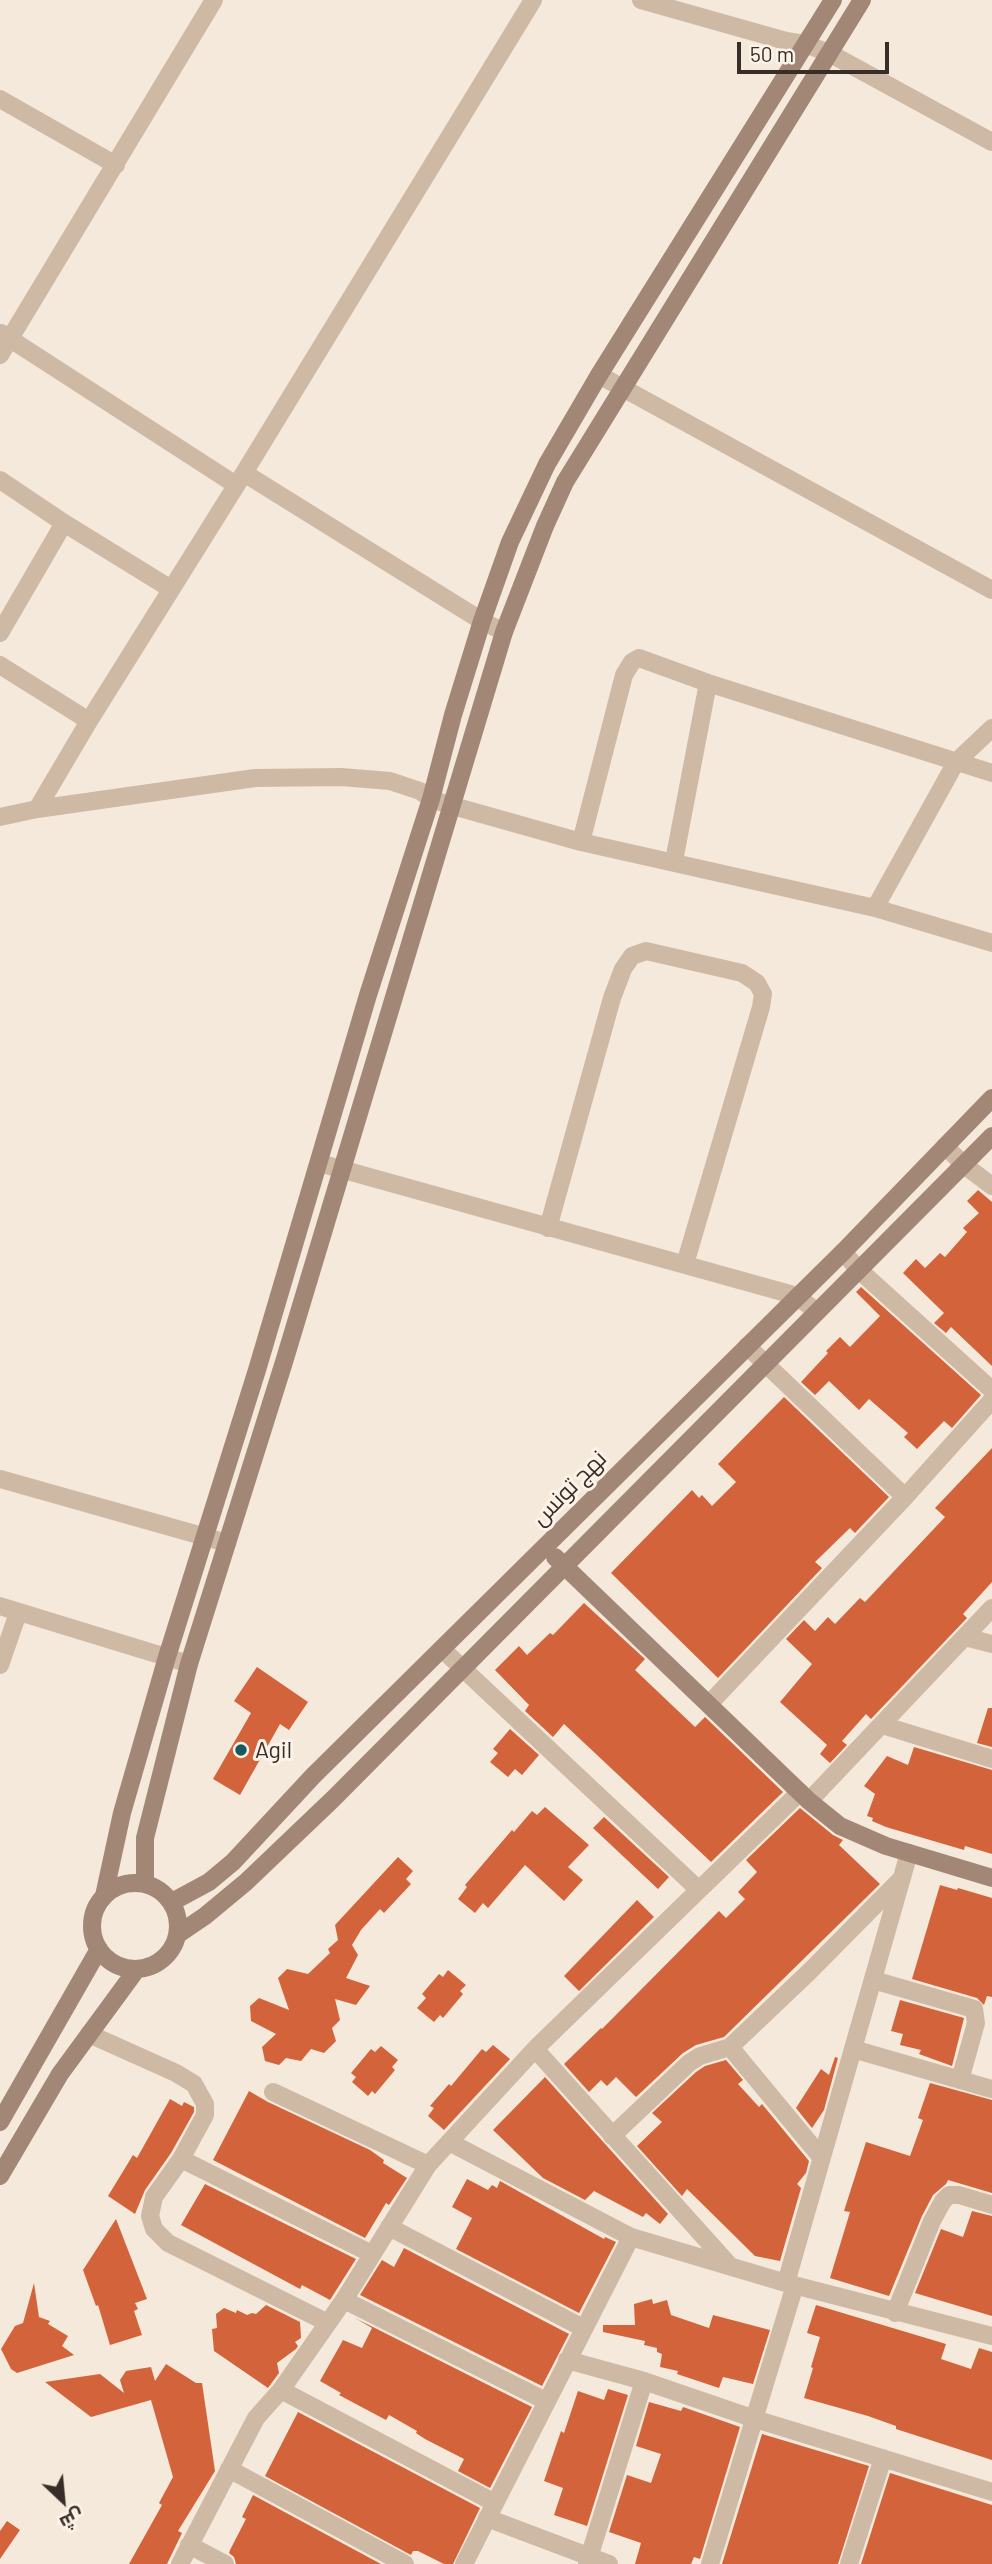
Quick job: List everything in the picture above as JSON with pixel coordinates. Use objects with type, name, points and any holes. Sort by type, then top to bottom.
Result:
[{"type":"main road","points":[[104,1896],[122,1885],[145,1883],[156,1887],[172,1902],[179,1924],[177,1935],[167,1955],[159,1962],[137,1969],[116,1964],[99,1949],[92,1928],[93,1916],[104,1896],[122,1813],[167,1657],[257,1370],[453,715],[510,542],[547,464],[599,374],[833,0]]},
{"type":"main road","points":[[145,1883],[145,1838],[189,1664],[504,632],[565,482],[862,0]]},
{"type":"main road","name":"نهج تونس","points":[[172,1902],[208,1882],[233,1862],[313,1776],[843,1252],[992,1098]]},
{"type":"main road","points":[[177,1935],[246,1882],[333,1799],[992,1136]]},
{"type":"main road","points":[[544,1548],[840,1826],[861,1837],[992,1878]]},
{"type":"main road","points":[[0,2122],[99,1949]]},
{"type":"main road","points":[[0,2176],[36,2113],[137,1969]]},
{"type":"street","points":[[0,355],[5,335],[116,165],[214,0]]},
{"type":"street","points":[[37,809],[533,0]]},
{"type":"street","points":[[641,0],[805,44],[829,53],[992,142]]},
{"type":"street","points":[[0,99],[116,165]]},
{"type":"street","points":[[5,335],[240,479],[504,632]]},
{"type":"street","points":[[599,374],[992,590]]},
{"type":"street","points":[[0,480],[171,589]]},
{"type":"street","points":[[0,633],[64,523]]},
{"type":"street","points":[[581,842],[624,676],[632,662],[639,658],[708,683],[992,774]]},
{"type":"street","points":[[0,665],[89,721]]},
{"type":"street","points":[[674,861],[708,683]]},
{"type":"street","points":[[875,908],[956,762],[992,728]]},
{"type":"street","points":[[0,817],[37,809],[255,778],[341,777],[390,781],[420,791],[430,799],[581,842],[875,908],[992,943]]},
{"type":"street","points":[[548,1228],[612,999],[623,969],[632,956],[646,951],[742,973],[757,983],[763,994],[761,1007],[685,1264]]},
{"type":"street","points":[[945,1146],[992,1186]]},
{"type":"street","points":[[319,1163],[797,1296],[817,1312]]},
{"type":"street","points":[[843,1252],[859,1270],[992,1390]]},
{"type":"street","points":[[747,1346],[905,1497]]},
{"type":"street","points":[[709,1704],[905,1497],[992,1400]]},
{"type":"street","points":[[0,1479],[227,1543]]},
{"type":"street","points":[[0,1606],[189,1664]]},
{"type":"street","points":[[180,2564],[256,2418],[281,2390],[344,2300],[428,2165],[535,2049],[698,1889],[882,1725],[992,1608]]},
{"type":"street","points":[[0,1665],[18,1613]]},
{"type":"street","points":[[965,1637],[992,1644]]},
{"type":"street","points":[[442,1649],[698,1889]]},
{"type":"street","points":[[882,1725],[992,1759]]},
{"type":"street","points":[[710,2564],[755,2419],[821,2157],[909,1853]]},
{"type":"street","points":[[612,2136],[689,2063],[700,2056],[730,2047],[902,1878]]},
{"type":"street","points":[[873,1980],[974,2009],[976,2023],[960,2080]]},
{"type":"street","points":[[89,2034],[176,2073],[194,2084],[205,2104],[205,2115],[181,2159],[154,2197],[150,2216],[154,2229],[168,2243],[328,2323]]},
{"type":"street","points":[[730,2047],[821,2157]]},
{"type":"street","points":[[535,2049],[731,2267]]},
{"type":"street","points":[[853,2049],[992,2090]]},
{"type":"street","points":[[273,2092],[428,2165]]},
{"type":"street","points":[[449,2142],[631,2237],[895,2313],[992,2336]]},
{"type":"street","points":[[181,2159],[372,2254]]},
{"type":"street","points":[[895,2313],[932,2221],[943,2201],[949,2195],[959,2195],[992,2205]]},
{"type":"street","points":[[389,2227],[583,2328]]},
{"type":"street","points":[[464,2564],[631,2237]]},
{"type":"street","points":[[344,2300],[546,2401]]},
{"type":"street","points":[[567,2360],[644,2381],[755,2419],[992,2492]]},
{"type":"street","points":[[588,2561],[644,2381]]},
{"type":"street","points":[[281,2390],[491,2511],[588,2561],[609,2564]]},
{"type":"street","points":[[849,2564],[883,2458]]},
{"type":"street","points":[[229,2469],[405,2564]]},
{"type":"street","points":[[189,2545],[225,2564]]},
{"type":"building","points":[[978,1190],[992,1202],[992,1366],[951,1327],[946,1333],[934,1323],[944,1313],[903,1273],[916,1259],[925,1268],[940,1253],[945,1257],[967,1232],[963,1228],[979,1213],[967,1201]]},
{"type":"building","points":[[861,1287],[981,1395],[952,1428],[944,1421],[917,1449],[904,1437],[908,1433],[869,1399],[859,1410],[829,1381],[815,1395],[801,1382],[840,1337],[850,1347],[880,1316],[856,1292]]},
{"type":"building","points":[[784,1397],[889,1497],[855,1533],[850,1528],[815,1562],[822,1568],[718,1678],[611,1573],[692,1490],[699,1498],[702,1495],[712,1506],[736,1482],[718,1464]]},
{"type":"building","points":[[992,1448],[992,1582],[963,1614],[967,1618],[871,1719],[866,1714],[842,1741],[847,1745],[830,1763],[820,1754],[827,1745],[780,1702],[812,1664],[786,1639],[804,1620],[815,1631],[828,1617],[835,1624],[860,1598],[865,1602],[945,1517],[935,1508]]},
{"type":"building","points":[[584,1603],[645,1659],[635,1670],[695,1727],[705,1717],[783,1792],[711,1862],[564,1724],[553,1737],[525,1711],[529,1705],[495,1670],[519,1646],[527,1655],[550,1633],[553,1635]]},
{"type":"building","points":[[257,1667],[308,1702],[289,1730],[280,1724],[240,1795],[213,1779],[251,1713],[234,1701]]},
{"type":"building","points":[[988,1708],[992,1708],[992,1747],[977,1743]]},
{"type":"building","points":[[510,1729],[539,1755],[522,1775],[515,1769],[508,1777],[490,1762],[498,1753],[493,1749]]},
{"type":"building","points":[[914,1747],[992,1770],[992,1854],[965,1846],[964,1850],[886,1827],[867,1816],[875,1794],[864,1786],[887,1756],[908,1765]]},
{"type":"building","points":[[545,1807],[589,1845],[568,1867],[583,1880],[564,1901],[525,1865],[488,1908],[483,1903],[475,1913],[458,1899],[467,1887],[465,1885],[512,1830],[514,1832],[532,1811],[537,1815]]},
{"type":"building","points":[[800,1808],[843,1840],[839,1845],[880,1884],[724,2037],[696,2045],[683,2053],[636,2097],[616,2077],[607,2086],[601,2080],[589,2092],[564,2064],[719,1911],[726,1918],[745,1899],[738,1892],[757,1872],[746,1860]]},
{"type":"building","points":[[604,1817],[669,1877],[658,1889],[593,1828]]},
{"type":"building","points":[[398,1857],[413,1871],[406,1879],[411,1884],[384,1913],[380,1909],[361,1930],[352,1945],[358,1955],[346,1978],[370,1986],[356,2005],[335,1999],[340,2020],[332,2028],[336,2041],[324,2053],[311,2049],[301,2061],[286,2058],[279,2065],[265,2061],[262,2047],[276,2034],[251,2021],[250,2006],[259,1998],[289,2010],[278,1978],[287,1969],[308,1974],[330,1953],[328,1949],[338,1940],[335,1925]]},
{"type":"building","points":[[940,1885],[992,1898],[992,1997],[987,1996],[984,2005],[977,1998],[912,1979]]},
{"type":"building","points":[[637,1900],[654,1917],[579,1991],[564,1976]]},
{"type":"building","points":[[448,1970],[466,1985],[460,1991],[463,1994],[443,2018],[440,2015],[434,2022],[417,2008],[426,1998],[422,1994],[439,1974],[443,1977]]},
{"type":"building","points":[[900,2000],[964,2018],[952,2066],[919,2054],[921,2050],[900,2045],[903,2034],[891,2031]]},
{"type":"building","points":[[493,2045],[510,2059],[444,2130],[428,2116],[434,2108],[430,2106],[482,2049],[486,2052]]},
{"type":"building","points":[[381,2046],[398,2060],[392,2067],[395,2070],[375,2094],[372,2091],[368,2096],[352,2082],[356,2077],[351,2073],[371,2049],[375,2052]]},
{"type":"building","points":[[835,2057],[838,2058],[824,2110],[812,2128],[796,2108],[821,2069],[829,2075]]},
{"type":"building","points":[[726,2060],[743,2080],[738,2084],[759,2107],[762,2104],[809,2161],[806,2173],[797,2184],[801,2188],[780,2261],[755,2256],[687,2189],[682,2196],[637,2146],[662,2122],[652,2113],[696,2072],[705,2066]]},
{"type":"building","points":[[545,2077],[668,2214],[660,2224],[646,2213],[643,2217],[594,2191],[585,2200],[543,2178],[493,2130]]},
{"type":"building","points":[[930,2083],[992,2100],[992,2193],[948,2180],[933,2195],[889,2296],[830,2278],[850,2212],[844,2211],[866,2142],[910,2156],[923,2120],[918,2118]]},
{"type":"building","points":[[249,2091],[370,2150],[384,2160],[383,2163],[407,2178],[389,2205],[386,2203],[365,2238],[213,2160]]},
{"type":"building","points":[[170,2099],[182,2106],[184,2102],[194,2107],[194,2112],[171,2153],[145,2190],[135,2214],[108,2196],[133,2155],[137,2158]]},
{"type":"building","points":[[467,2179],[488,2190],[492,2185],[497,2188],[500,2181],[604,2239],[605,2237],[616,2242],[579,2313],[456,2249],[472,2218],[452,2207]]},
{"type":"building","points":[[205,2184],[356,2259],[330,2300],[302,2285],[300,2289],[181,2225]]},
{"type":"building","points":[[972,2211],[992,2216],[992,2316],[915,2293],[941,2229],[963,2237]]},
{"type":"building","points":[[116,2219],[147,2299],[135,2303],[138,2309],[134,2311],[142,2335],[110,2345],[98,2305],[96,2306],[83,2270]]},
{"type":"building","points":[[404,2248],[569,2334],[542,2386],[360,2295],[382,2260],[394,2267]]},
{"type":"building","points":[[34,2283],[39,2317],[50,2321],[48,2324],[68,2336],[62,2346],[74,2355],[17,2373],[11,2369],[1,2349],[15,2326],[23,2323]]},
{"type":"building","points":[[652,2299],[653,2304],[667,2300],[671,2315],[709,2328],[713,2315],[770,2330],[753,2384],[723,2377],[719,2388],[677,2374],[678,2371],[660,2367],[662,2354],[657,2352],[657,2348],[644,2345],[645,2341],[603,2332],[603,2325],[635,2325],[634,2304]]},
{"type":"building","points":[[266,2305],[300,2322],[301,2338],[295,2342],[298,2346],[296,2349],[277,2363],[279,2373],[268,2388],[214,2351],[212,2329],[217,2328],[216,2314],[224,2308],[247,2315],[256,2314]]},
{"type":"building","points":[[816,2305],[946,2344],[941,2359],[971,2369],[979,2348],[992,2352],[992,2460],[896,2429],[896,2426],[868,2416],[804,2398],[820,2337],[807,2333]]},
{"type":"building","points":[[355,2318],[532,2407],[490,2488],[458,2471],[464,2459],[425,2439],[416,2433],[417,2431],[389,2415],[386,2420],[339,2395],[341,2393],[320,2381],[343,2340],[362,2348],[372,2328]]},
{"type":"building","points":[[166,2364],[196,2383],[202,2383],[215,2471],[178,2531],[182,2533],[167,2564],[129,2564],[162,2505],[159,2503],[173,2477],[151,2400],[91,2417],[45,2382],[100,2374],[124,2393],[120,2380],[126,2371],[151,2367],[155,2381]]},
{"type":"building","points":[[608,2389],[628,2395],[587,2526],[554,2515],[563,2488],[544,2481],[578,2391],[604,2400]]},
{"type":"building","points":[[649,2402],[681,2411],[683,2407],[740,2427],[700,2559],[694,2557],[691,2564],[635,2564],[641,2543],[609,2532],[627,2475],[651,2483],[661,2454],[636,2446]]},
{"type":"building","points":[[298,2412],[480,2508],[453,2564],[444,2564],[418,2551],[413,2551],[411,2555],[265,2476]]},
{"type":"building","points":[[762,2434],[869,2466],[838,2564],[722,2564]]},
{"type":"building","points":[[890,2473],[992,2505],[992,2564],[861,2564]]},
{"type":"building","points":[[253,2495],[381,2564],[236,2564],[229,2553],[246,2519],[242,2517]]},
{"type":"building","points":[[7,2521],[20,2530],[0,2559],[0,2531]]},
{"type":"place","name":"Agil","points":[[241,1750]]}]
